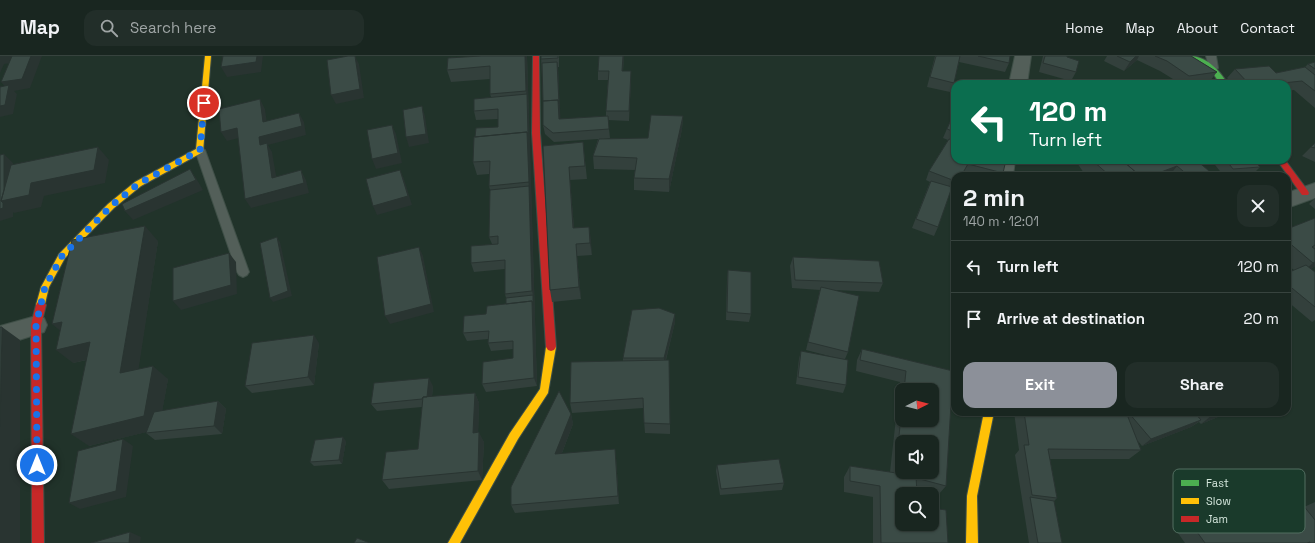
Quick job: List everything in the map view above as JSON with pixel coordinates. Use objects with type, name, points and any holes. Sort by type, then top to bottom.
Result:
[{"type":"street","points":[[38,543],[36,325],[45,287],[62,256],[111,206],[138,184],[200,150],[208,56]]},
{"type":"street","points":[[454,543],[514,436],[545,390],[551,346],[536,133],[536,56]]},
{"type":"street","points":[[1019,80],[1023,56]]},
{"type":"street","points":[[1191,56],[1213,68],[1221,80]]},
{"type":"street","points":[[1285,164],[1310,191],[1291,199]]},
{"type":"street","points":[[0,336],[36,325]]},
{"type":"street","points":[[972,543],[972,496],[988,416]]},
{"type":"lane","points":[[1211,56],[1213,68]]},
{"type":"lane","points":[[200,150],[243,272]]},
{"type":"building","points":[[12,56],[31,56],[22,79],[1,82]]},
{"type":"building","points":[[223,56],[257,56],[256,62],[221,67]]},
{"type":"building","points":[[355,56],[360,89],[331,95],[327,60]]},
{"type":"building","points":[[525,56],[526,91],[490,94],[490,66],[447,70],[448,58]]},
{"type":"building","points":[[541,56],[558,56],[558,58],[541,59]]},
{"type":"building","points":[[599,56],[623,56],[622,71],[631,71],[629,111],[606,111],[609,71],[598,71]]},
{"type":"building","points":[[936,56],[960,56],[955,80],[951,80],[951,82],[930,77]]},
{"type":"building","points":[[978,56],[1010,56],[1009,63]]},
{"type":"building","points":[[1045,56],[1067,56],[1079,61],[1076,72],[1043,63]]},
{"type":"building","points":[[1117,56],[1136,56],[1130,62]]},
{"type":"building","points":[[1155,56],[1191,56],[1217,72],[1189,76],[1167,61]]},
{"type":"building","points":[[557,62],[559,104],[558,100],[543,101],[542,63]]},
{"type":"building","points":[[1315,62],[1315,69],[1308,64]]},
{"type":"building","points":[[1269,66],[1276,73],[1305,67],[1315,75],[1315,91],[1302,81],[1291,82],[1291,80],[1245,80],[1235,69]]},
{"type":"building","points":[[9,85],[5,105],[0,106],[0,87]]},
{"type":"building","points":[[527,94],[528,136],[527,132],[475,137],[476,128],[498,127],[498,109],[474,111],[474,99]]},
{"type":"building","points":[[260,99],[263,122],[299,113],[302,126],[259,137],[260,145],[267,143],[272,178],[301,170],[304,183],[245,199],[237,128],[221,132],[219,109]]},
{"type":"building","points":[[558,100],[559,119],[608,116],[609,129],[553,133],[543,125],[543,101]]},
{"type":"building","points":[[422,106],[426,134],[406,137],[403,110]]},
{"type":"building","points":[[651,115],[683,116],[669,179],[634,178],[637,158],[593,156],[599,139],[648,138]]},
{"type":"building","points":[[951,120],[951,130],[947,129]]},
{"type":"building","points":[[392,125],[398,153],[372,159],[367,130]]},
{"type":"building","points":[[527,132],[529,182],[489,186],[490,161],[473,162],[474,137]]},
{"type":"building","points":[[949,139],[951,140],[951,164],[968,164],[963,172],[951,172],[951,179],[929,171]]},
{"type":"building","points":[[583,142],[585,166],[569,167],[573,228],[589,227],[590,243],[576,244],[579,287],[550,290],[543,146]]},
{"type":"building","points":[[98,147],[94,170],[31,183],[29,195],[1,201],[11,165]]},
{"type":"building","points":[[4,154],[4,190],[1,201],[3,203],[3,208],[0,209],[0,155]]},
{"type":"building","points":[[968,164],[1005,164],[1003,172]]},
{"type":"building","points":[[1096,164],[1126,164],[1136,172],[1106,172]]},
{"type":"building","points":[[1126,164],[1201,164],[1210,172],[1184,172],[1177,166],[1161,172],[1136,172]]},
{"type":"building","points":[[1229,164],[1257,164],[1260,167],[1233,169]]},
{"type":"building","points":[[190,169],[196,180],[125,211],[122,204]]},
{"type":"building","points":[[400,170],[408,196],[373,206],[366,179]]},
{"type":"building","points":[[931,181],[951,187],[938,227],[916,219]]},
{"type":"building","points":[[529,186],[532,291],[505,294],[505,260],[471,263],[471,246],[498,244],[498,236],[489,237],[490,190]]},
{"type":"building","points":[[1315,218],[1315,245],[1312,247],[1315,249],[1315,262],[1313,263],[1291,244],[1291,227]]},
{"type":"building","points":[[145,226],[120,373],[153,366],[144,416],[71,434],[90,342],[56,350],[62,322],[52,324],[72,240]]},
{"type":"building","points":[[277,237],[288,291],[270,298],[260,243]]},
{"type":"building","points":[[419,247],[431,304],[385,316],[377,257]]},
{"type":"building","points":[[229,253],[231,285],[173,301],[173,268]]},
{"type":"building","points":[[793,257],[879,261],[883,283],[795,280]]},
{"type":"building","points":[[1306,265],[1315,272],[1315,307],[1291,287],[1291,271]]},
{"type":"building","points":[[728,270],[751,272],[751,314],[727,312]]},
{"type":"building","points":[[821,287],[859,296],[848,352],[808,342]]},
{"type":"building","points":[[533,295],[533,305],[532,301],[506,304],[506,298]]},
{"type":"building","points":[[532,301],[534,378],[482,384],[483,362],[513,358],[513,341],[488,343],[489,331],[463,333],[464,316],[486,314],[487,306]]},
{"type":"building","points":[[659,308],[675,314],[664,358],[623,358],[632,310]]},
{"type":"building","points":[[0,327],[2,327],[0,427]]},
{"type":"building","points":[[314,335],[308,377],[245,386],[252,343]]},
{"type":"building","points":[[862,349],[951,371],[951,404],[946,486],[920,479],[939,479],[939,435],[899,435],[900,427],[939,427],[939,383],[905,383],[906,371],[860,360]]},
{"type":"building","points":[[801,351],[848,360],[846,385],[798,377]]},
{"type":"building","points":[[669,360],[670,424],[644,423],[643,398],[570,403],[571,362]]},
{"type":"building","points":[[429,378],[427,397],[423,397],[422,399],[371,404],[374,383]]},
{"type":"building","points":[[559,391],[571,414],[555,454],[615,449],[618,496],[511,505],[511,487]]},
{"type":"building","points":[[475,393],[473,433],[479,432],[478,471],[382,480],[386,452],[418,449],[423,397]]},
{"type":"building","points":[[218,401],[214,426],[146,433],[154,412]]},
{"type":"building","points":[[1025,416],[1128,416],[1141,450],[1048,449],[1057,498],[1032,495],[1024,445],[1029,445]]},
{"type":"building","points":[[1131,416],[1198,416],[1201,420],[1151,439]]},
{"type":"building","points":[[343,437],[339,460],[310,462],[315,440]]},
{"type":"building","points":[[123,439],[116,491],[69,503],[78,451]]},
{"type":"building","points":[[779,459],[784,483],[721,489],[717,465]]},
{"type":"building","points":[[850,466],[895,473],[895,479],[916,479],[917,487],[895,487],[895,531],[939,531],[939,509],[946,510],[948,543],[881,543],[880,486],[850,481]]},
{"type":"building","points":[[1030,497],[1054,501],[1062,543],[1038,543]]},
{"type":"building","points":[[1305,508],[1315,520],[1315,543],[1205,543],[1198,533],[1305,533]]},
{"type":"building","points":[[130,532],[129,543],[91,543]]},
{"type":"building","points":[[357,538],[370,543],[354,543]]},
{"type":"traffic: fast","points":[[1191,56],[1213,68],[1221,80]]},
{"type":"traffic: slow","points":[[41,305],[45,287],[62,256],[111,206],[138,184],[200,150],[208,56]]},
{"type":"traffic: slow","points":[[454,543],[514,436],[545,390],[551,347]]},
{"type":"traffic: slow","points":[[972,543],[972,496],[988,416]]},
{"type":"traffic: jam","points":[[536,56],[536,133],[551,347]]},
{"type":"traffic: jam","points":[[1284,164],[1290,172]]},
{"type":"traffic: jam","points":[[1291,174],[1305,193]]},
{"type":"traffic: jam","points":[[38,543],[36,325],[41,305]]},
{"type":"route","points":[[37,465],[36,325],[45,287],[62,256],[111,206],[138,184],[200,150],[204,103]]}]
